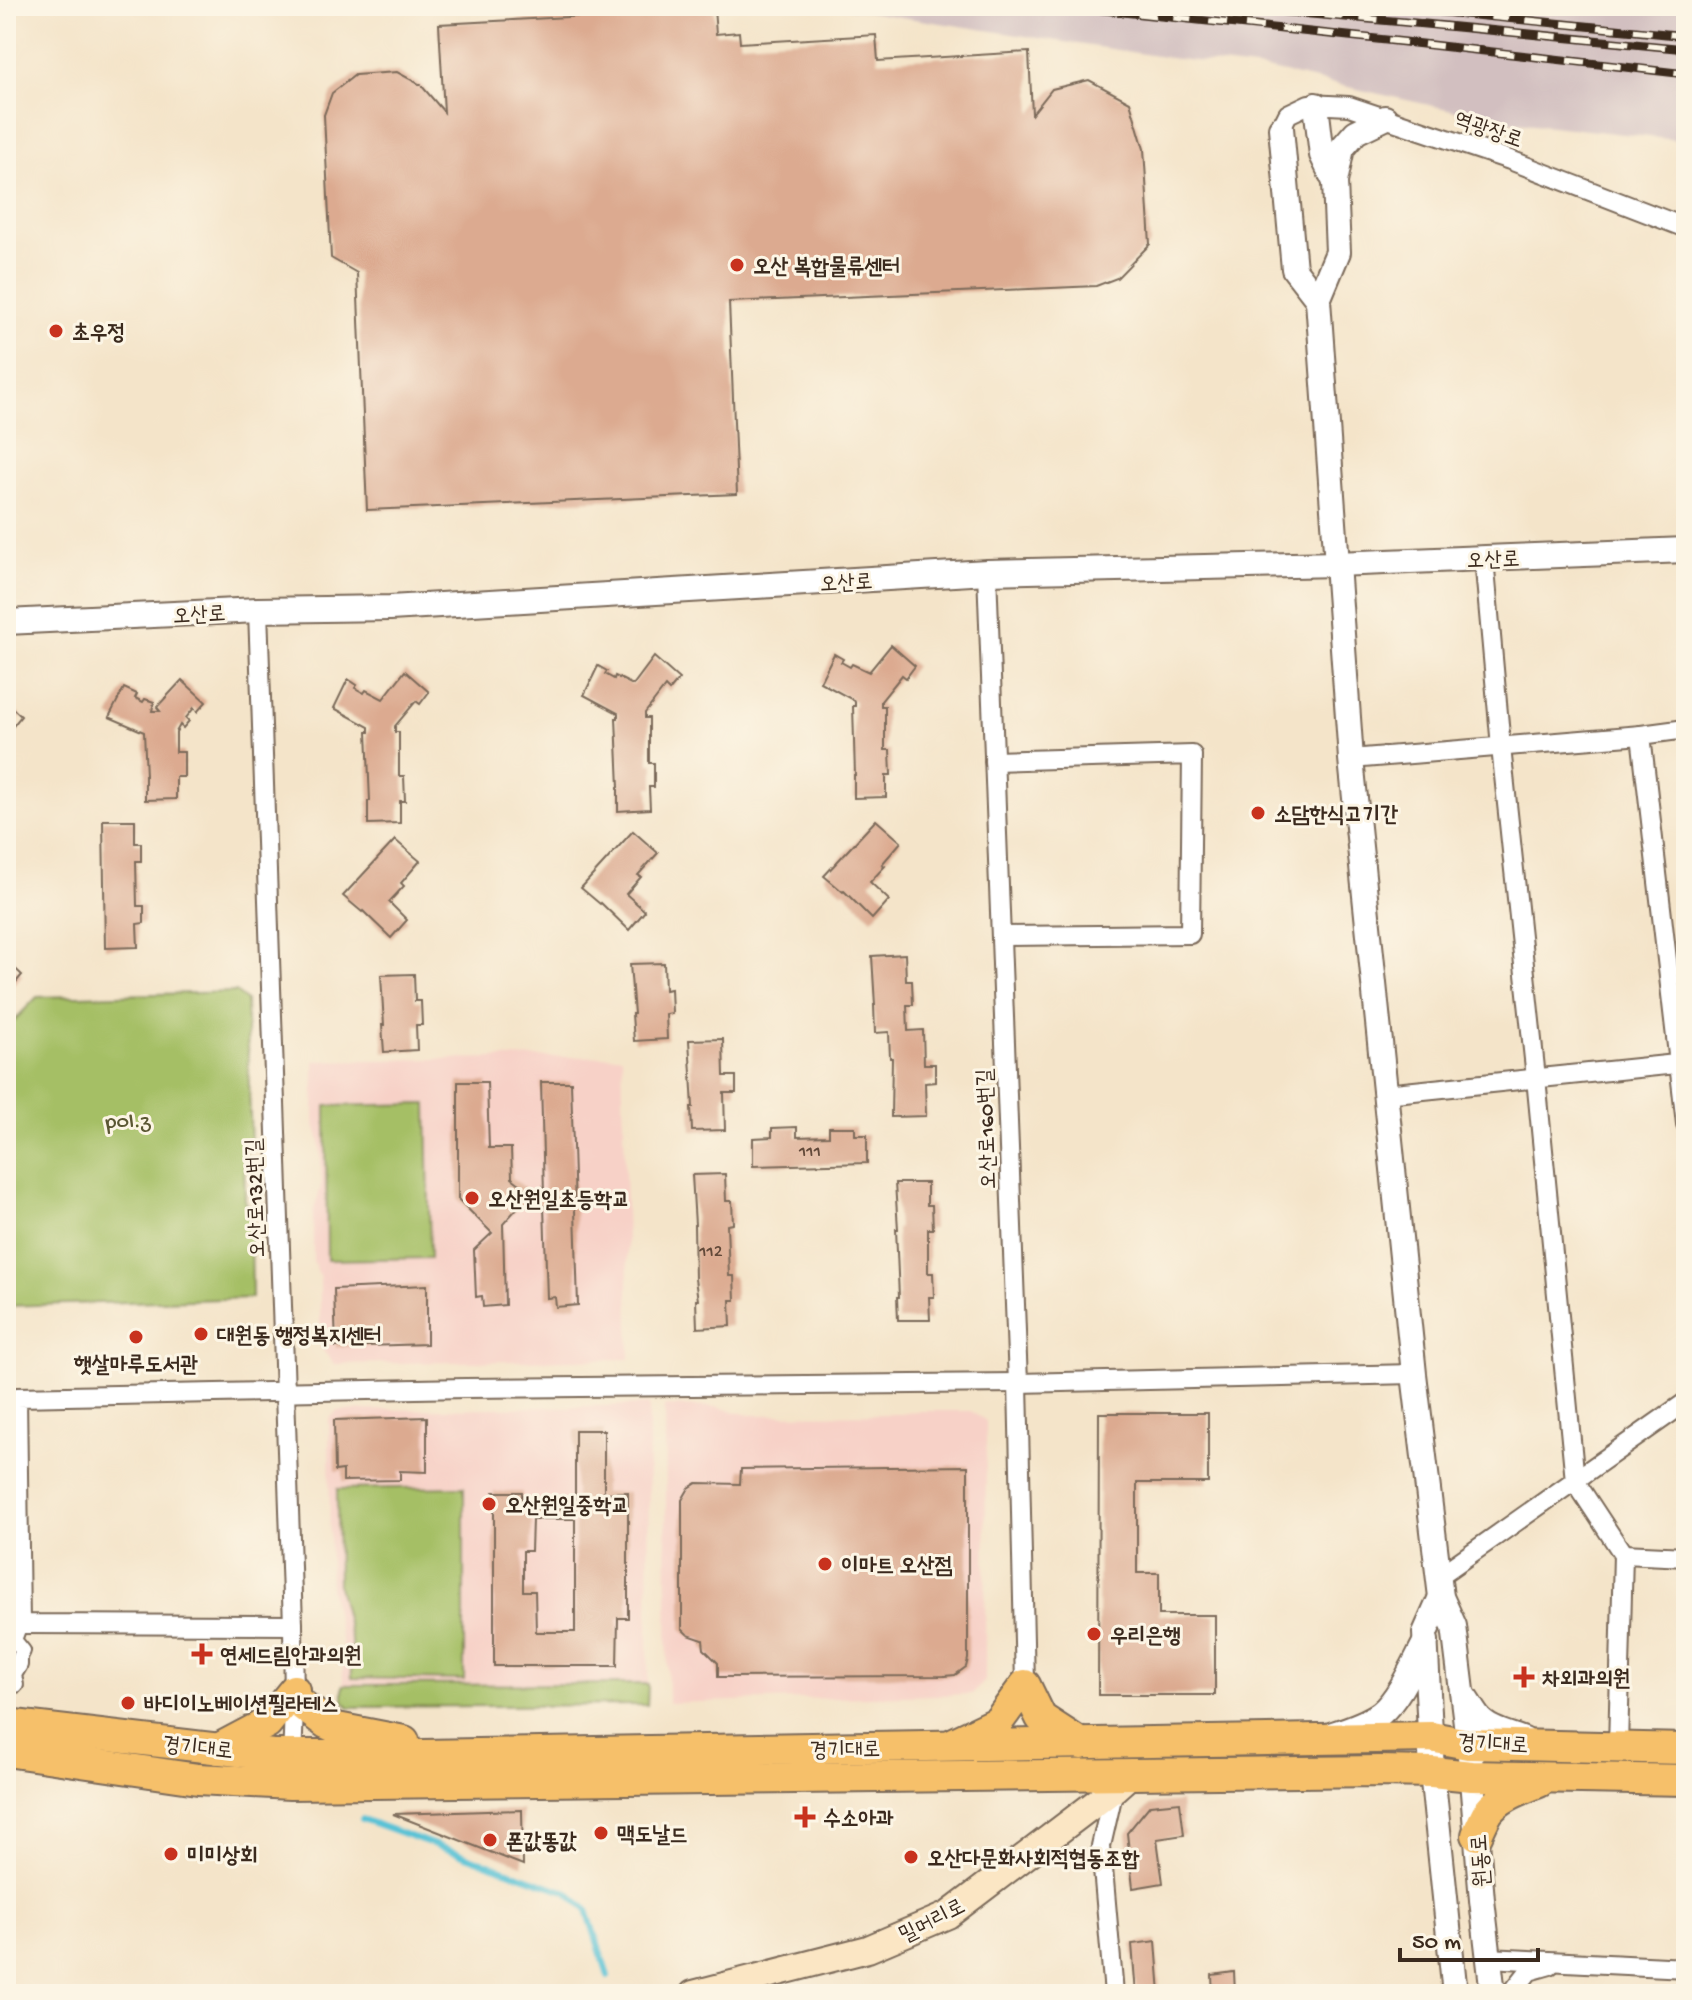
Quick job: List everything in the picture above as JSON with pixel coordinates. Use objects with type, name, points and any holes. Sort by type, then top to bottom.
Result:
[{"type":"main road","points":[[947,1746],[998,1722],[1025,1685],[1041,1718],[1081,1744]]},
{"type":"main road","points":[[218,1749],[267,1723],[294,1695],[326,1723],[337,1728],[473,1754]]},
{"type":"main road","name":"경기대로","points":[[6,1724],[218,1749],[291,1770],[1124,1781],[1379,1771],[1686,1780]]},
{"type":"main road","name":"경기대로","points":[[6,1751],[198,1779],[473,1754],[1431,1737],[1468,1744],[1686,1749]]},
{"type":"main road","points":[[1124,1781],[1158,1742]]},
{"type":"main road","points":[[1477,1835],[1495,1805],[1507,1796],[1549,1778]]},
{"type":"main road","name":"밀머리로","points":[[693,1994],[868,1949],[948,1915],[1124,1781]]},
{"type":"street","points":[[1335,182],[1322,155],[1316,105],[1309,104],[1288,114],[1281,128],[1294,269],[1318,300],[1338,252],[1335,182],[1342,148],[1356,132],[1385,118]]},
{"type":"street","name":"역광장로","points":[[1316,105],[1349,106],[1510,160],[1686,228]]},
{"type":"street","name":"원동로","points":[[1318,300],[1351,759],[1385,1094],[1440,1586],[1454,1626],[1463,1694],[1493,1994]]},
{"type":"street","name":"오산로","points":[[6,622],[258,610],[390,608],[987,572],[1336,564],[1686,550]]},
{"type":"street","points":[[1484,558],[1575,1481],[1623,1554],[1618,1747]]},
{"type":"street","name":"오산로160번길","points":[[987,572],[1018,1383],[1025,1685]]},
{"type":"street","name":"오산로132번길","points":[[258,610],[293,1625],[291,1770]]},
{"type":"street","points":[[1351,759],[1686,729]]},
{"type":"street","points":[[1641,735],[1683,1063],[1686,1124]]},
{"type":"street","points":[[994,761],[1192,755],[1190,934],[1002,936]]},
{"type":"street","points":[[1385,1094],[1683,1063]]},
{"type":"street","points":[[16,1685],[14,1675],[23,1651],[14,1640],[20,1624],[17,1397],[1018,1383],[1414,1374]]},
{"type":"street","points":[[1455,1994],[1432,1772],[1425,1633],[1440,1586],[1575,1481],[1686,1402]]},
{"type":"street","points":[[1623,1554],[1686,1557]]},
{"type":"street","points":[[20,1624],[293,1625]]},
{"type":"street","points":[[1319,1739],[1350,1729],[1381,1712],[1395,1698],[1426,1641]]},
{"type":"street","points":[[1463,1694],[1485,1723],[1538,1745]]},
{"type":"street","points":[[1379,1771],[1410,1779],[1420,1786],[1436,1811]]},
{"type":"street","points":[[1114,1994],[1101,1846],[1124,1781]]},
{"type":"street","points":[[1488,1958],[1686,1968]]},
{"type":"street","points":[[1511,1994],[1529,1971],[1556,1963]]},
{"type":"shaded area","points":[[829,6],[1686,6],[1686,141],[1497,120],[1271,70],[1170,58]]},
{"type":"shaded area","name":"오산원일초등학교","points":[[622,1056],[630,1359],[334,1364],[320,1347],[320,1277],[313,1261],[313,1213],[322,1183],[320,1141],[314,1122],[314,1061]]},
{"type":"shaded area","name":"오산원일중학교","points":[[649,1405],[648,1684],[343,1685],[342,1644],[330,1588],[329,1419],[337,1411]]},
{"type":"shaded area","name":"이마트 오산점","points":[[665,1406],[717,1407],[749,1415],[971,1411],[986,1421],[985,1681],[972,1694],[668,1703]]},
{"type":"green space","name":"p0l.z","points":[[236,992],[246,1001],[251,1143],[244,1156],[245,1200],[251,1216],[252,1298],[6,1306],[6,1029],[37,997]]},
{"type":"green space","points":[[427,1104],[430,1258],[327,1260],[326,1106]]},
{"type":"green space","points":[[464,1487],[464,1680],[352,1678],[351,1639],[338,1586],[337,1489]]},
{"type":"green space","points":[[648,1684],[647,1705],[349,1707],[343,1701],[343,1685]]},
{"type":"building","name":"오산 복합물류센터","points":[[714,9],[716,34],[739,32],[740,43],[876,35],[878,61],[1029,52],[1032,114],[1052,89],[1089,80],[1130,102],[1144,149],[1150,244],[1117,278],[1096,286],[729,302],[737,494],[367,510],[357,273],[331,258],[324,115],[332,93],[355,75],[397,72],[421,85],[444,112],[439,24]]},
{"type":"building","points":[[891,645],[915,666],[906,678],[902,675],[881,701],[881,706],[885,706],[885,750],[890,750],[891,775],[886,775],[886,797],[854,798],[855,701],[820,682],[834,654],[850,667],[852,664],[869,672]]},
{"type":"building","points":[[654,657],[679,679],[669,691],[665,687],[645,713],[645,718],[649,718],[649,763],[654,763],[654,787],[649,787],[650,809],[618,811],[618,713],[584,695],[598,666],[614,679],[615,676],[633,685]]},
{"type":"building","points":[[405,671],[429,692],[420,704],[416,701],[395,726],[395,732],[399,732],[399,776],[404,776],[405,801],[400,801],[400,823],[368,824],[369,727],[334,708],[348,679],[357,685],[355,688],[383,699]]},
{"type":"building","points":[[182,680],[206,702],[197,712],[194,708],[186,718],[189,721],[183,728],[180,725],[176,732],[176,752],[184,752],[184,777],[176,777],[176,799],[145,800],[144,732],[109,717],[124,688],[137,694],[135,698],[143,702],[145,699],[154,702],[152,711],[160,711],[157,707]]},
{"type":"building","points":[[6,702],[21,716],[13,726],[9,723],[6,726]]},
{"type":"building","points":[[103,820],[135,820],[135,843],[141,843],[141,861],[136,861],[137,906],[144,906],[144,923],[137,924],[138,947],[105,948]]},
{"type":"building","points":[[876,820],[901,842],[870,882],[889,900],[872,919],[824,876]]},
{"type":"building","points":[[633,831],[658,853],[626,894],[645,911],[629,930],[581,888]]},
{"type":"building","points":[[395,840],[420,861],[389,902],[407,920],[391,938],[343,896]]},
{"type":"building","points":[[905,954],[906,981],[912,981],[913,1005],[907,1005],[908,1031],[923,1030],[924,1064],[935,1064],[935,1082],[925,1083],[926,1116],[891,1117],[889,1032],[875,1033],[872,956]]},
{"type":"building","points":[[6,960],[22,975],[6,994]]},
{"type":"building","points":[[664,963],[665,990],[671,989],[672,1013],[666,1014],[667,1039],[634,1041],[630,964]]},
{"type":"building","points":[[414,974],[415,1001],[421,1001],[422,1025],[416,1025],[417,1050],[384,1052],[381,975]]},
{"type":"building","points":[[723,1039],[724,1076],[736,1076],[736,1093],[724,1093],[725,1130],[692,1131],[689,1040]]},
{"type":"building","points":[[458,1082],[487,1082],[489,1148],[511,1148],[512,1178],[533,1194],[544,1193],[541,1082],[571,1082],[578,1305],[556,1307],[555,1297],[547,1298],[544,1206],[519,1206],[503,1224],[505,1305],[483,1307],[482,1296],[476,1297],[474,1250],[492,1233],[458,1199]]},
{"type":"building","points":[[797,1127],[797,1137],[829,1136],[829,1127],[855,1127],[855,1135],[867,1135],[867,1163],[753,1166],[753,1138],[772,1137],[772,1128]]},
{"type":"building","points":[[725,1174],[726,1201],[732,1201],[733,1224],[727,1225],[729,1276],[734,1276],[735,1300],[730,1300],[731,1326],[697,1328],[692,1175]]},
{"type":"building","points":[[895,1183],[927,1183],[927,1205],[932,1205],[933,1229],[928,1229],[928,1273],[933,1273],[934,1297],[929,1297],[930,1320],[898,1320]]},
{"type":"building","points":[[427,1285],[427,1344],[336,1347],[334,1289]]},
{"type":"building","points":[[1099,1413],[1208,1413],[1208,1483],[1137,1483],[1137,1573],[1159,1573],[1159,1615],[1215,1615],[1215,1695],[1098,1695]]},
{"type":"building","points":[[427,1417],[427,1472],[400,1471],[400,1480],[343,1481],[343,1470],[335,1471],[334,1420]]},
{"type":"building","points":[[575,1430],[604,1430],[604,1493],[628,1492],[628,1618],[618,1618],[617,1666],[494,1666],[494,1492],[522,1492],[522,1508],[575,1509]],"holes":[[[532,1519],[575,1519],[575,1632],[536,1632],[535,1591],[523,1591],[523,1551],[531,1551]]]},
{"type":"building","name":"이마트 오산점","points":[[968,1466],[968,1659],[966,1667],[955,1675],[718,1677],[718,1663],[704,1649],[703,1640],[688,1635],[682,1629],[682,1500],[689,1488],[697,1483],[740,1484],[741,1469]]},
{"type":"building","points":[[1180,1802],[1184,1835],[1157,1839],[1163,1883],[1133,1888],[1127,1833],[1150,1805]]},
{"type":"building","name":"폰값똥값","points":[[522,1810],[523,1865],[393,1814]]},
{"type":"building","points":[[1156,1941],[1160,1994],[1136,1994],[1132,1944]]},
{"type":"building","points":[[1234,1972],[1235,1994],[1213,1994],[1212,1975]]},
{"type":"waterway","points":[[362,1819],[567,1892],[587,1910],[608,1976]]},
{"type":"railway","points":[[1066,6],[1686,74]]},
{"type":"railway","points":[[1217,6],[1686,49]]},
{"type":"railway","points":[[1383,6],[1686,36]]},
{"type":"railway","points":[[1672,6],[1686,7]]},
{"type":"place","name":"오산 복합물류센터","points":[[737,265]]},
{"type":"place","name":"초우정","points":[[56,331]]},
{"type":"place","name":"소담한식고기간","points":[[1258,813]]},
{"type":"place","name":"오산원일초등학교","points":[[472,1198]]},
{"type":"place","name":"대원동 행정복지센터","points":[[201,1334]]},
{"type":"place","name":"햇살마루도서관","points":[[136,1337]]},
{"type":"place","name":"오산원일중학교","points":[[489,1504]]},
{"type":"place","name":"이마트 오산점","points":[[825,1564]]},
{"type":"place","name":"우리은행","points":[[1094,1634]]},
{"type":"place","name":"연세드림안과의원","points":[[202,1654]]},
{"type":"place","name":"차외과의원","points":[[1524,1677]]},
{"type":"place","name":"바디이노베이션필라테스","points":[[128,1703]]},
{"type":"place","name":"수소아과","points":[[805,1817]]},
{"type":"place","name":"맥도날드","points":[[601,1833]]},
{"type":"place","name":"폰값똥값","points":[[490,1840]]},
{"type":"place","name":"미미상회","points":[[171,1854]]},
{"type":"place","name":"오산다문화사회적협동조합","points":[[911,1857]]}]
